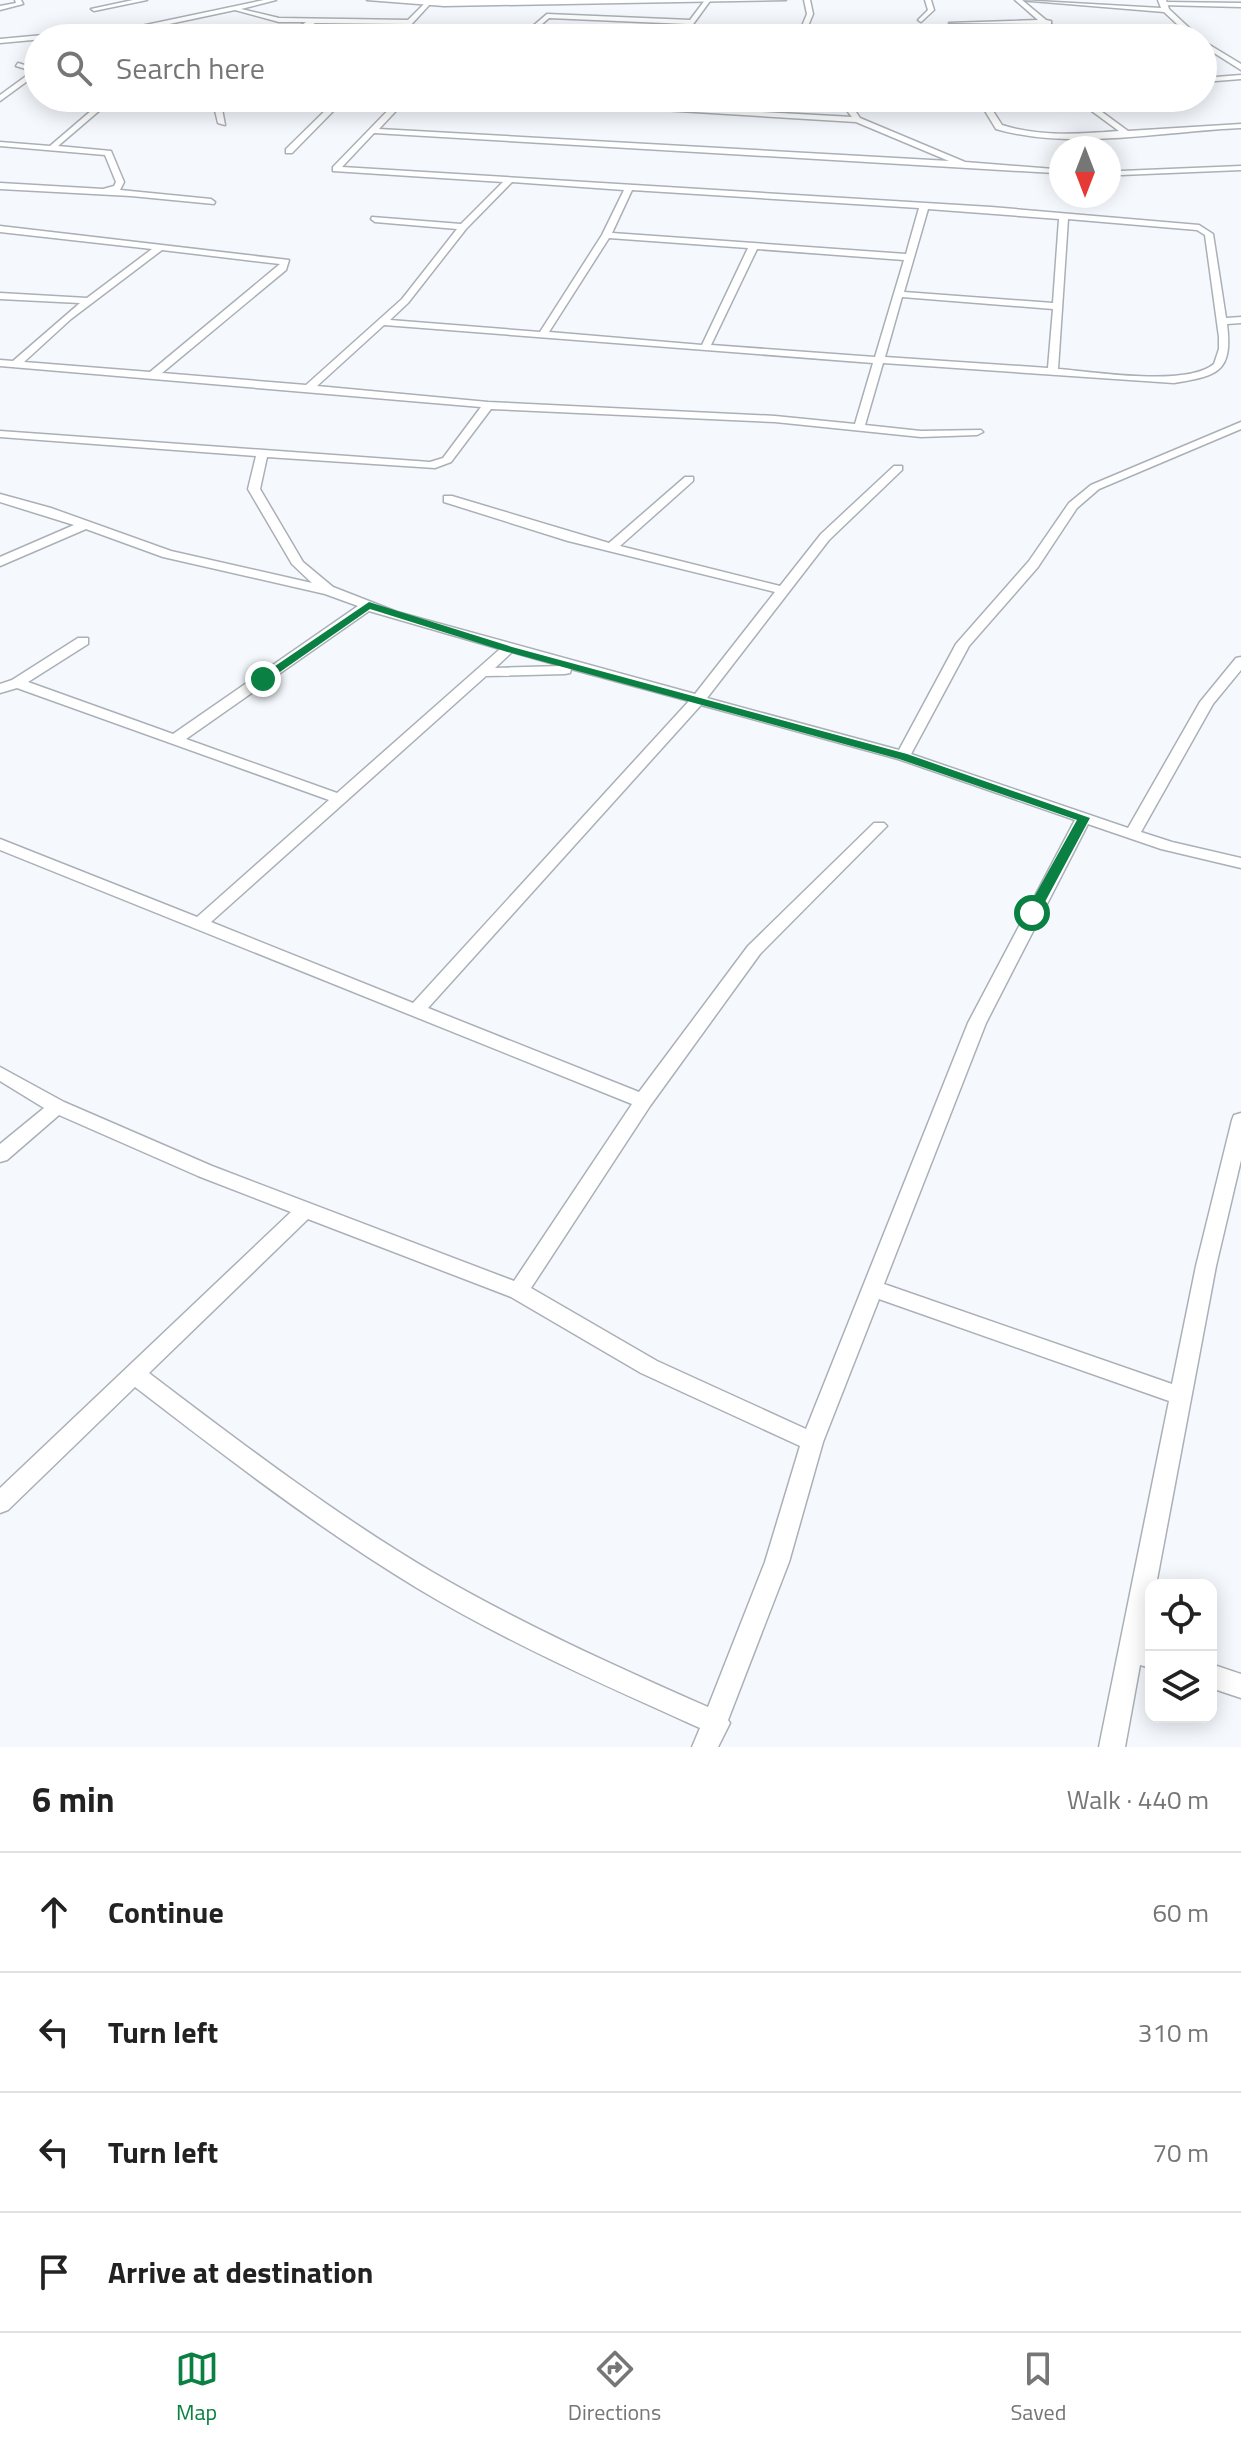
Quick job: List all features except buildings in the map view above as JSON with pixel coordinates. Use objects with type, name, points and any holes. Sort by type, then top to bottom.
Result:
[{"type":"street","points":[[0,8],[20,4],[18,0]]},
{"type":"street","points":[[94,9],[144,0]]},
{"type":"street","points":[[161,24],[273,0]]},
{"type":"street","points":[[371,0],[428,3],[782,0]]},
{"type":"street","points":[[806,24],[810,14],[807,0]]},
{"type":"street","points":[[921,20],[931,10],[928,0]]},
{"type":"street","points":[[1021,0],[1241,5]]},
{"type":"street","points":[[1021,0],[1049,22]]},
{"type":"street","points":[[538,24],[547,16],[692,22],[707,1]]},
{"type":"street","points":[[234,9],[272,20],[411,22],[428,3]]},
{"type":"street","points":[[1164,5],[1182,24]]},
{"type":"street","points":[[308,24],[315,19]]},
{"type":"street","points":[[952,23],[1049,22]]},
{"type":"street","points":[[0,41],[24,39]]},
{"type":"street","points":[[1217,52],[1241,68]]},
{"type":"street","points":[[24,64],[13,65],[24,67]]},
{"type":"street","points":[[1217,79],[1241,77]]},
{"type":"street","points":[[0,99],[24,81]]},
{"type":"street","points":[[53,147],[94,112]]},
{"type":"street","points":[[219,112],[222,123]]},
{"type":"street","points":[[289,151],[328,112]]},
{"type":"street","points":[[381,322],[1128,379],[1191,377],[1215,370],[1226,353],[1205,231],[1064,216],[336,169],[391,112]]},
{"type":"street","points":[[758,112],[857,120],[964,164]]},
{"type":"street","points":[[852,112],[857,120]]},
{"type":"street","points":[[990,112],[1005,130],[1048,134],[1241,126]]},
{"type":"street","points":[[1097,112],[1125,132]]},
{"type":"street","points":[[373,131],[1049,171]]},
{"type":"street","points":[[0,144],[108,153],[120,184],[99,191]]},
{"type":"street","points":[[1121,173],[1241,168]]},
{"type":"street","points":[[309,388],[405,301],[463,227],[508,182]]},
{"type":"street","points":[[0,186],[99,191],[211,202]]},
{"type":"street","points":[[542,336],[606,235],[628,190]]},
{"type":"street","points":[[859,428],[924,207]]},
{"type":"street","points":[[1053,373],[1064,216]]},
{"type":"street","points":[[375,219],[463,227]]},
{"type":"street","points":[[0,229],[282,261],[286,266],[151,377]]},
{"type":"street","points":[[606,235],[907,257]]},
{"type":"street","points":[[705,348],[754,245]]},
{"type":"street","points":[[15,365],[89,301],[160,248]]},
{"type":"street","points":[[897,294],[1058,306]]},
{"type":"street","points":[[0,296],[89,301]]},
{"type":"street","points":[[1222,321],[1241,320]]},
{"type":"street","points":[[0,363],[486,405],[762,418],[942,435],[977,432]]},
{"type":"street","points":[[0,434],[421,465],[443,463],[486,405]]},
{"type":"street","points":[[903,756],[963,644],[1034,564],[1073,506],[1095,487],[1241,425]]},
{"type":"street","points":[[262,454],[254,489],[298,564],[328,590]]},
{"type":"street","points":[[417,1009],[697,701],[825,537],[898,468]]},
{"type":"street","points":[[612,547],[689,479]]},
{"type":"street","points":[[0,498],[47,511],[167,554],[328,590],[508,649],[903,756],[1132,835],[1241,863]]},
{"type":"street","points":[[448,499],[612,547],[782,590]]},
{"type":"street","points":[[0,562],[82,526]]},
{"type":"street","points":[[173,741],[369,605]]},
{"type":"street","points":[[0,689],[17,683],[83,641]]},
{"type":"street","points":[[201,922],[508,649]]},
{"type":"street","points":[[1132,835],[1207,702],[1241,661]]},
{"type":"street","points":[[483,672],[586,669]]},
{"type":"street","points":[[17,683],[340,799]]},
{"type":"street","points":[[705,1747],[717,1723],[777,1562],[812,1442],[977,1023],[1084,818]]},
{"type":"street","points":[[518,1291],[643,1101],[754,950],[879,826]]},
{"type":"street","points":[[0,844],[643,1101]]},
{"type":"street","points":[[0,1073],[57,1107],[306,1209],[518,1291],[649,1367],[812,1442]]},
{"type":"street","points":[[0,1155],[57,1107]]},
{"type":"street","points":[[1112,1747],[1141,1654],[1180,1396],[1241,1120]]},
{"type":"street","points":[[0,1503],[306,1209]]},
{"type":"street","points":[[872,1288],[1180,1396]]},
{"type":"street","points":[[135,1375],[228,1446],[388,1557],[565,1656],[717,1723]]},
{"type":"street","points":[[1217,1678],[1241,1686]]},
{"type":"route","points":[[263,679],[369,605],[411,621],[508,649],[903,756],[1084,818],[1032,913]]}]
